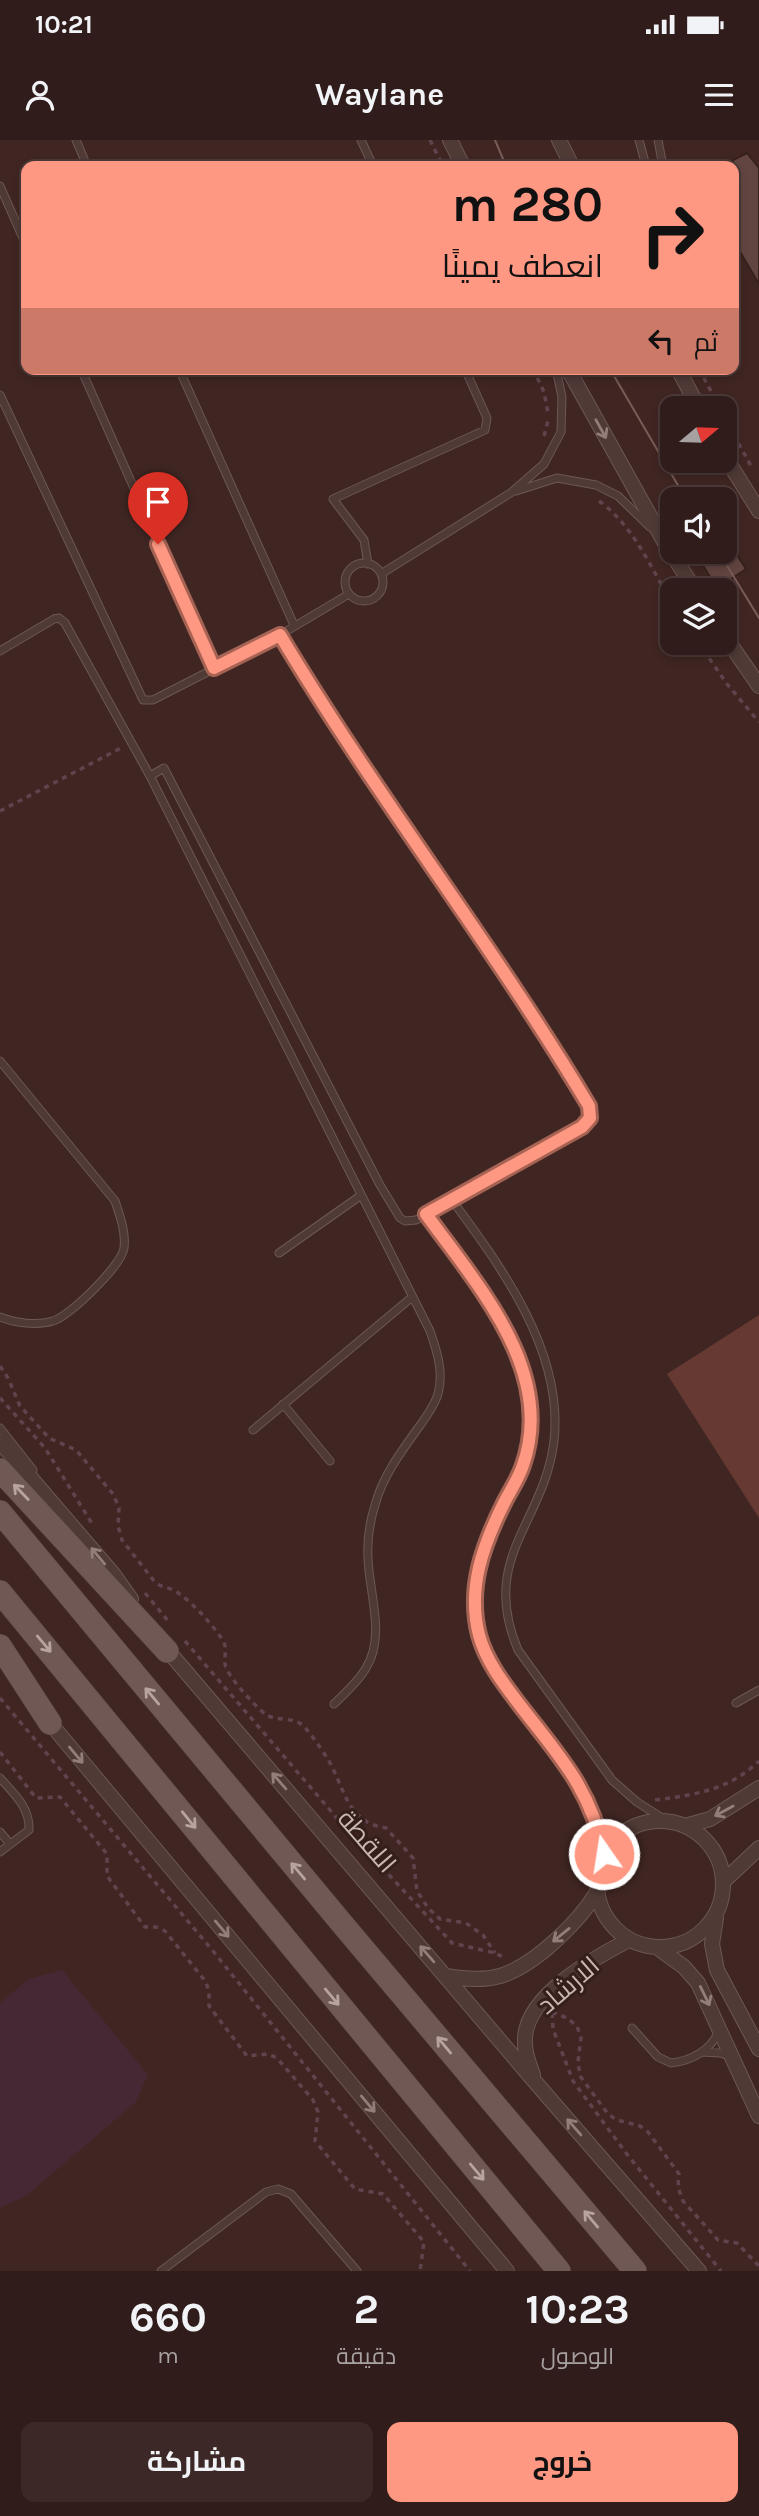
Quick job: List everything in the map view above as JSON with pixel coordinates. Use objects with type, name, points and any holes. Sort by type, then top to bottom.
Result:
[{"type":"main road","points":[[0,1470],[167,1651]]},
{"type":"main road","points":[[0,1512],[635,2271]]},
{"type":"main road","points":[[0,1592],[559,2271]]},
{"type":"main road","points":[[0,1646],[50,1723]]},
{"type":"street","points":[[450,140],[460,161]]},
{"type":"street","points":[[559,140],[570,161]]},
{"type":"street","points":[[571,375],[660,535]]},
{"type":"street","points":[[681,375],[693,396]]},
{"type":"street","points":[[735,473],[759,511]]},
{"type":"street","points":[[737,654],[759,686]]},
{"type":"street","name":"اللقطة","points":[[0,1442],[114,1575],[167,1651],[699,2271]]},
{"type":"street","points":[[0,1666],[507,2271]]},
{"type":"street","points":[[685,1826],[710,1819],[759,1788]]},
{"type":"street","points":[[658,1948],[676,1946],[692,1939],[706,1928],[722,1898],[720,1865],[712,1849],[701,1835],[685,1826],[667,1821],[648,1822],[630,1828],[615,1839],[604,1854],[597,1872],[597,1892],[607,1920],[629,1940],[658,1948],[684,1967],[698,1983],[759,2116]]},
{"type":"street","points":[[723,1882],[759,1848]]},
{"type":"street","name":"الارشاد","points":[[446,1976],[482,1979],[516,1970],[569,1929],[597,1892]]},
{"type":"street","points":[[716,1913],[713,1958],[759,2049]]},
{"type":"street","name":"الارشاد","points":[[536,2083],[525,2050],[524,2035],[528,2021],[547,2007],[583,1966],[629,1940]]},
{"type":"lane","points":[[75,140],[85,161]]},
{"type":"lane","points":[[361,140],[371,161]]},
{"type":"lane","points":[[639,140],[645,161]]},
{"type":"lane","points":[[658,140],[662,161]]},
{"type":"lane","points":[[0,186],[21,234]]},
{"type":"lane","points":[[84,375],[214,668]]},
{"type":"lane","points":[[182,375],[294,625]]},
{"type":"lane","points":[[368,564],[364,540],[333,499],[485,430],[487,418],[468,375]]},
{"type":"lane","points":[[381,574],[512,492],[544,464],[561,432],[562,397],[557,375]]},
{"type":"lane","points":[[0,396],[141,698],[146,702],[280,635],[349,594]]},
{"type":"lane","points":[[512,492],[557,478],[596,485],[624,501],[660,539]]},
{"type":"lane","points":[[360,564],[368,564],[381,574],[382,588],[374,598],[360,601],[349,594],[345,587],[347,573],[360,564]]},
{"type":"lane","points":[[0,652],[54,619],[62,620],[150,776],[430,1331],[437,1352],[440,1370],[438,1394],[430,1412],[394,1463],[375,1504],[368,1556],[375,1620],[373,1653],[367,1668],[334,1704]]},
{"type":"lane","points":[[150,776],[164,768],[397,1213],[405,1221],[410,1222],[426,1214],[582,1127],[590,1118],[589,1106],[531,1013],[336,725],[280,635]]},
{"type":"lane","points":[[0,1062],[115,1201],[123,1224],[124,1251],[106,1278],[55,1321],[29,1324],[0,1317]]},
{"type":"lane","points":[[279,1253],[360,1196]]},
{"type":"lane","points":[[452,1200],[529,1318],[539,1341],[555,1407],[554,1442],[547,1471],[508,1568],[505,1600],[510,1631],[518,1650],[612,1780],[637,1802],[667,1821]]},
{"type":"lane","points":[[426,1214],[506,1330],[526,1377],[530,1403],[530,1436],[523,1466],[489,1534],[474,1588],[474,1612],[480,1638],[499,1677],[579,1783],[598,1827],[604,1854]]},
{"type":"lane","points":[[253,1430],[411,1298]]},
{"type":"lane","points":[[283,1404],[330,1461]]},
{"type":"lane","points":[[0,1428],[59,1508]]},
{"type":"lane","points":[[736,1703],[759,1690]]},
{"type":"lane","points":[[0,1778],[30,1818],[29,1830],[0,1852]]},
{"type":"lane","points":[[0,1832],[10,1844]]},
{"type":"lane","points":[[632,2028],[658,2057],[666,2062],[675,2063],[702,2053],[720,2053],[732,2057]]},
{"type":"lane","points":[[702,2053],[715,2040],[719,2029]]},
{"type":"lane","points":[[161,2271],[267,2192],[278,2189],[291,2194],[357,2271]]},
{"type":"path","points":[[430,140],[440,161]]},
{"type":"path","points":[[536,375],[547,404],[548,422],[544,436]]},
{"type":"path","points":[[702,375],[714,396]]},
{"type":"path","points":[[737,440],[754,471]]},
{"type":"path","points":[[596,485],[590,497],[608,509],[627,529],[660,583]]},
{"type":"path","points":[[707,655],[759,722]]},
{"type":"path","points":[[0,811],[132,742]]},
{"type":"path","points":[[0,1366],[20,1406],[49,1437],[76,1450],[113,1494],[119,1508],[118,1526],[122,1539],[154,1581],[160,1587],[174,1590],[192,1605],[221,1637],[227,1646],[225,1666],[236,1683],[267,1716],[300,1723],[327,1758],[343,1796],[360,1818],[372,1826],[386,1828],[413,1858],[417,1891],[428,1908],[440,1919],[466,1923],[482,1935],[495,1953]]},
{"type":"path","points":[[0,1398],[44,1448],[95,1527]]},
{"type":"path","points":[[144,1591],[235,1701],[434,1925],[452,1943],[495,1953],[505,1958],[516,1970]]},
{"type":"path","points":[[0,1698],[213,1951],[470,2271]]},
{"type":"path","points":[[0,1752],[36,1798],[60,1797],[107,1854],[107,1876],[145,1927],[156,1927],[165,1931],[206,1982],[209,2006],[247,2056],[268,2054],[277,2058],[313,2100],[318,2112],[315,2141],[355,2189],[383,2194],[424,2242],[420,2271]]},
{"type":"path","points":[[637,1802],[702,1793],[739,1777],[759,1761]]},
{"type":"path","points":[[547,2007],[577,2026],[580,2038],[580,2076],[608,2114],[617,2120],[640,2126],[648,2132],[679,2174],[678,2187],[683,2201],[718,2239],[737,2244],[759,2266]]},
{"type":"path","points":[[547,2007],[573,2081],[626,2153],[721,2271]]},
{"type":"shaded area","points":[[759,1315],[759,1518],[667,1374]]},
{"type":"shaded area","points":[[62,1970],[148,2075],[135,2103],[26,2196],[0,2208],[0,2003],[29,1979]]},
{"type":"building","points":[[747,153],[759,168],[759,284],[739,250],[739,161],[733,160]]},
{"type":"building","points":[[737,555],[746,569],[732,578],[711,578],[702,564],[737,564]]},
{"type":"tram line","points":[[495,140],[504,161]]},
{"type":"tram line","points":[[614,375],[679,487]]},
{"type":"tram line","points":[[726,564],[759,618]]},
{"type":"route","points":[[158,544],[214,668],[280,635],[383,797],[531,1013],[589,1106],[590,1118],[582,1127],[426,1214],[506,1330],[526,1377],[530,1403],[530,1436],[523,1466],[489,1534],[474,1588],[474,1612],[480,1638],[499,1677],[579,1783],[589,1801],[604,1854]]}]
